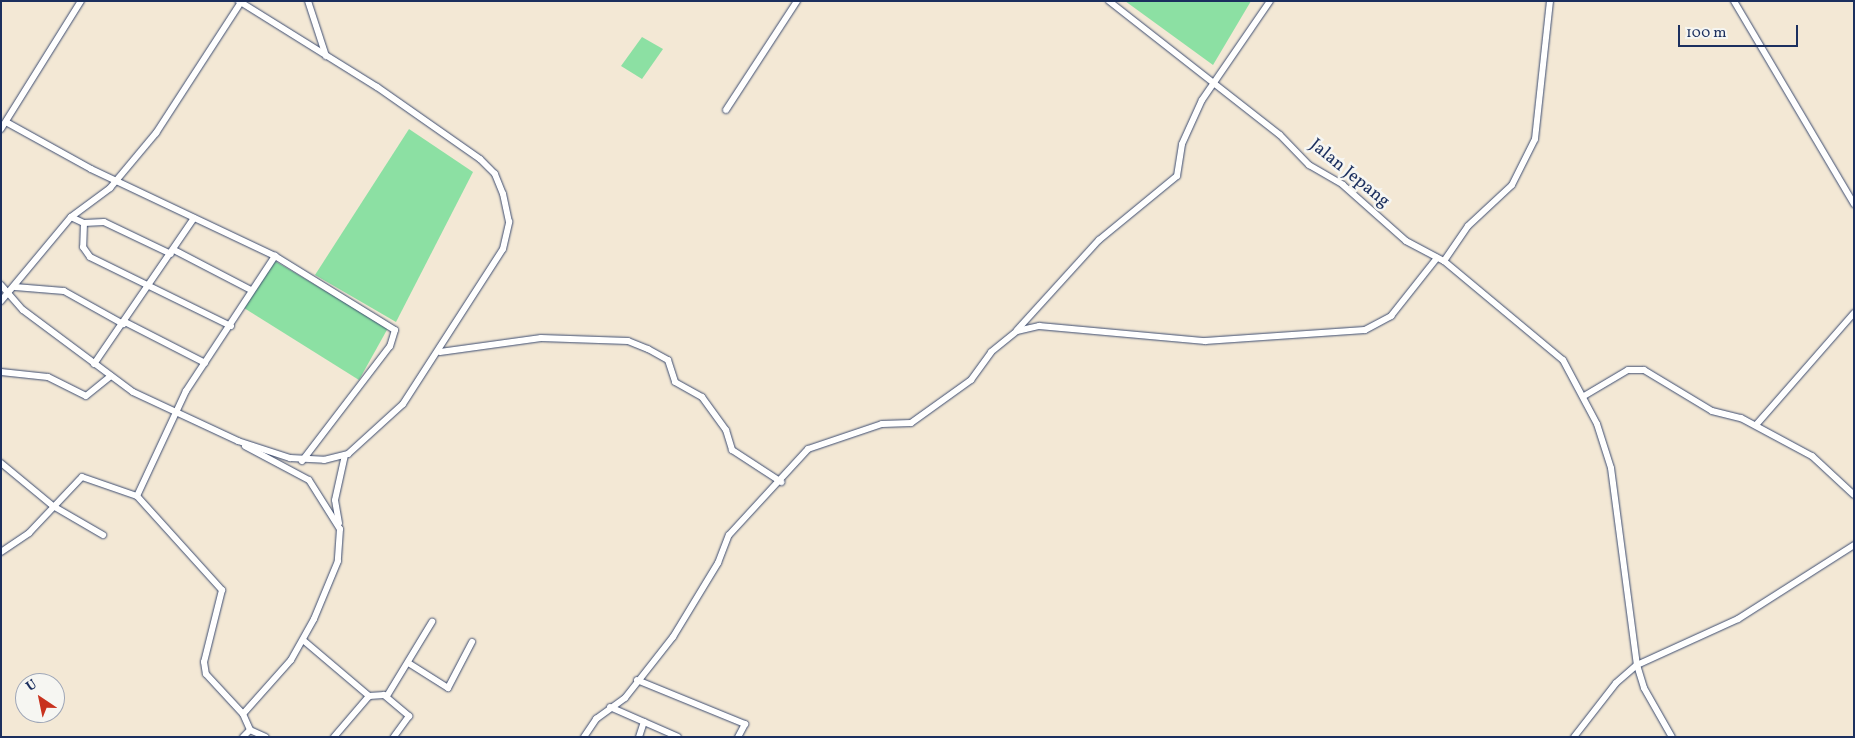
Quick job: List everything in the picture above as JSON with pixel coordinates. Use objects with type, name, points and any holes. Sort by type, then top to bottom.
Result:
[{"type":"street","points":[[1,128],[81,1]]},
{"type":"street","points":[[308,1],[326,56]]},
{"type":"street","points":[[726,110],[797,1]]},
{"type":"street","name":"Jalan Jepang","points":[[1109,1],[1213,87],[1424,252],[1441,260],[1548,344],[1564,360],[1584,396],[1611,468],[1637,665],[1644,688],[1672,737]]},
{"type":"street","points":[[584,737],[610,707],[625,698],[673,638],[718,563],[729,534],[817,443],[882,424],[911,423],[970,380],[991,352],[1016,331],[1099,240],[1177,176],[1182,144],[1213,87],[1270,1]]},
{"type":"street","points":[[1016,331],[1040,326],[1205,340],[1365,330],[1391,316],[1441,260],[1468,226],[1512,185],[1534,139],[1550,1]]},
{"type":"street","points":[[1734,1],[1854,204]]},
{"type":"street","points":[[3,299],[15,287],[70,217],[117,180],[164,123],[240,2],[326,56],[480,159],[495,174],[503,194],[509,222],[503,249],[440,352],[387,422],[345,456],[302,461],[238,442]]},
{"type":"street","points":[[6,122],[117,180],[275,256],[397,333],[302,461]]},
{"type":"street","points":[[70,217],[84,223],[104,222],[251,290]]},
{"type":"street","points":[[94,364],[149,287],[194,218]]},
{"type":"street","points":[[84,223],[86,255],[231,326]]},
{"type":"street","points":[[137,496],[177,413],[205,363],[231,326],[251,290],[275,256]]},
{"type":"street","points":[[1,286],[3,299],[111,376],[177,413],[238,442],[312,482],[340,529]]},
{"type":"street","points":[[15,287],[64,291],[205,363]]},
{"type":"street","points":[[1756,425],[1854,313]]},
{"type":"street","points":[[440,352],[532,338],[628,342],[648,349],[668,360],[675,382],[702,397],[726,430],[732,450],[781,482]]},
{"type":"street","points":[[1584,396],[1635,368],[1712,411],[1756,425],[1812,456],[1854,495]]},
{"type":"street","points":[[1,372],[48,377],[86,396],[111,376]]},
{"type":"street","points":[[242,714],[303,640],[338,561],[340,529],[335,500],[345,456]]},
{"type":"street","points":[[1,463],[53,506],[103,536]]},
{"type":"street","points":[[1,552],[29,533],[84,476],[137,496],[222,590],[204,662],[206,674],[242,714],[250,730],[266,737]]},
{"type":"street","points":[[1574,737],[1616,683],[1637,665],[1738,619],[1854,546]]},
{"type":"street","points":[[387,696],[410,664],[432,622]]},
{"type":"street","points":[[303,640],[369,696],[387,696],[409,716],[394,737]]},
{"type":"street","points":[[410,664],[448,688],[472,642]]},
{"type":"street","points":[[638,680],[745,724],[738,737]]},
{"type":"street","points":[[334,737],[369,696]]},
{"type":"street","points":[[610,707],[678,737]]},
{"type":"street","points":[[639,737],[644,722]]},
{"type":"street","points":[[243,737],[250,730]]},
{"type":"green space","points":[[1125,1],[1251,1],[1213,65]]},
{"type":"green space","points":[[642,37],[663,49],[642,79],[621,66]]},
{"type":"green space","points":[[409,129],[473,172],[396,322],[315,275]]},
{"type":"green space","points":[[275,261],[388,328],[359,380],[244,308]]}]
